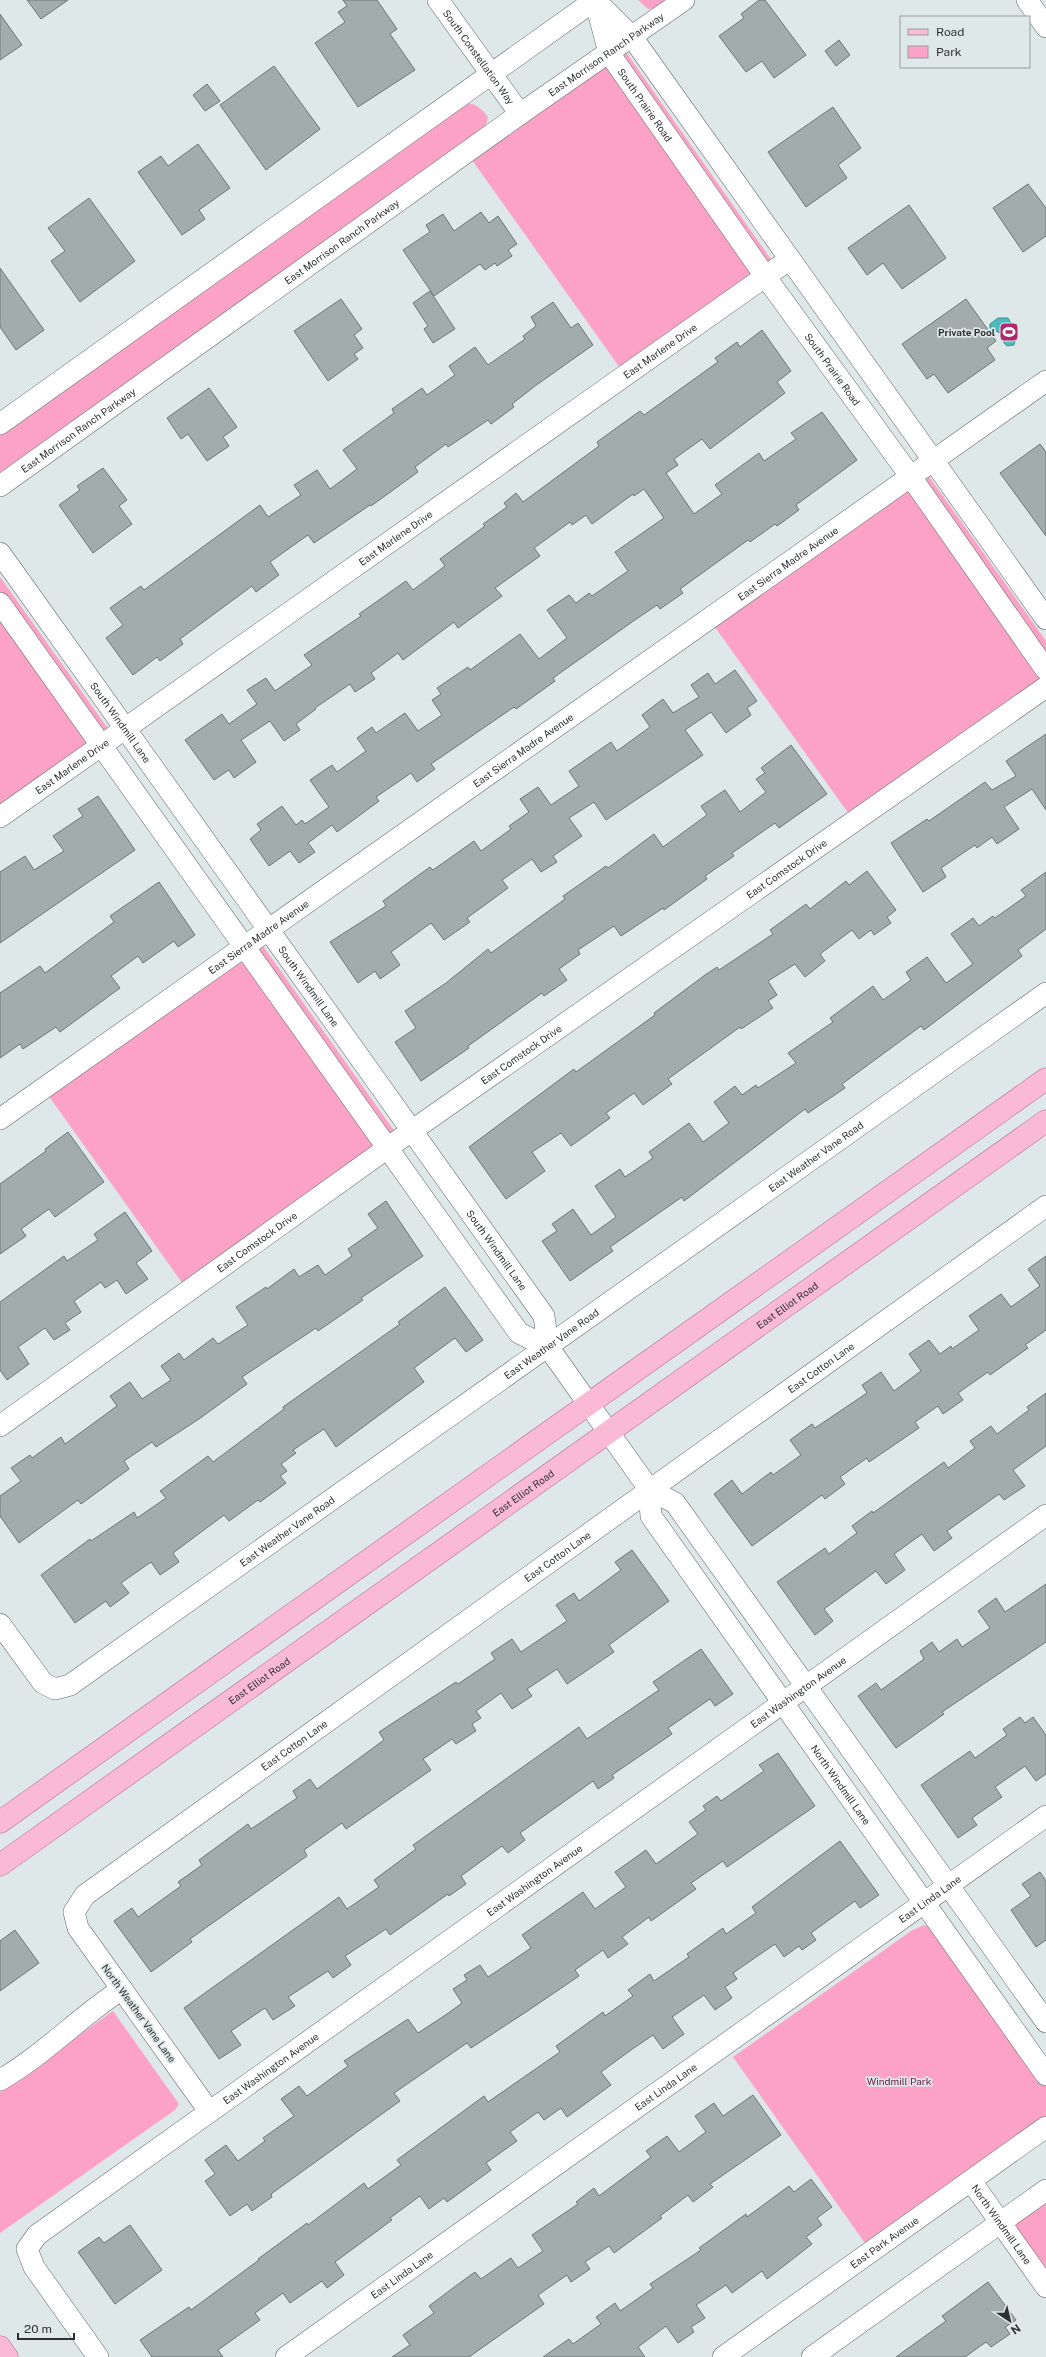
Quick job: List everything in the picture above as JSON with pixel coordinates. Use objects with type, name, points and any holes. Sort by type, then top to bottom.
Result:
[{"type":"main road","name":"East Elliot Road","points":[[0,1865],[599,1418],[1046,1079]]},
{"type":"main road","name":"East Elliot Road","points":[[0,1822],[599,1418],[1046,1121]]},
{"type":"main road","points":[[0,2347],[7,2357]]},
{"type":"street","name":"South Constellation Way","points":[[438,0],[520,114]]},
{"type":"street","points":[[0,424],[595,0],[632,37],[1046,619]]},
{"type":"street","name":"South Prairie Road","points":[[595,0],[609,53],[765,276],[911,477],[1046,670]]},
{"type":"street","name":"East Morrison Ranch Parkway","points":[[0,486],[520,114],[684,0]]},
{"type":"street","points":[[1027,0],[1046,27]]},
{"type":"street","name":"East Marlene Drive","points":[[0,817],[790,259]]},
{"type":"street","name":"East Sierra Madre Avenue","points":[[0,1120],[1046,381]]},
{"type":"street","name":"South Windmill Lane","points":[[0,553],[544,1316],[548,1347],[599,1418]]},
{"type":"street","name":"South Windmill Lane","points":[[0,603],[519,1333],[548,1347]]},
{"type":"street","name":"East Comstock Drive","points":[[0,1426],[412,1131],[1046,687]]},
{"type":"street","name":"East Weather Vane Road","points":[[0,1624],[43,1683],[55,1690],[76,1680],[1046,993]]},
{"type":"street","name":"East Cotton Lane","points":[[74,1912],[85,1895],[649,1489],[1046,1206]]},
{"type":"street","points":[[599,1418],[649,1489],[675,1503],[1046,2022]]},
{"type":"street","name":"North Windmill Lane","points":[[649,1489],[650,1516],[925,1902],[1046,2076]]},
{"type":"street","name":"East Washington Avenue","points":[[89,2354],[34,2268],[27,2249],[38,2235],[209,2111],[1046,1515]]},
{"type":"street","name":"East Linda Lane","points":[[286,2357],[1046,1816]]},
{"type":"street","name":"North Weather Vane Lane","points":[[74,1912],[78,1928],[209,2111]]},
{"type":"street","points":[[0,2080],[65,2034],[99,2004],[122,1989]]},
{"type":"street","name":"East Park Avenue","points":[[723,2357],[1046,2127]]},
{"type":"street","name":"North Windmill Lane","points":[[971,2181],[1046,2287]]},
{"type":"street","points":[[812,2357],[1046,2190]]},
{"type":"green space","points":[[638,0],[667,0],[656,8],[648,9]]},
{"type":"green space","points":[[621,45],[777,268],[625,375],[467,153]]},
{"type":"green space","points":[[463,103],[477,106],[488,117],[484,133],[0,474],[0,433]]},
{"type":"green space","points":[[923,468],[1046,641],[1046,687],[854,821],[709,619]]},
{"type":"green space","points":[[0,577],[114,737],[0,817]]},
{"type":"green space","points":[[258,939],[400,1139],[188,1291],[43,1088]]},
{"type":"green space","name":"Windmill Park","points":[[924,1925],[933,1928],[1046,2085],[1046,2118],[867,2246],[733,2057],[911,1931]]},
{"type":"green space","points":[[113,2011],[179,2104],[175,2110],[0,2233],[0,2092]]},
{"type":"green space","points":[[1046,2190],[1046,2287],[1000,2222]]},
{"type":"water","name":"Private Pool","points":[[998,318],[1008,318],[1017,333],[1014,345],[1007,346],[1004,343],[1002,334],[990,328],[990,324]]},
{"type":"building","points":[[27,0],[68,0],[41,19]]},
{"type":"building","points":[[343,0],[377,0],[397,29],[390,34],[415,70],[358,107],[315,43],[345,22],[338,12],[347,6]]},
{"type":"building","points":[[759,0],[765,0],[806,55],[774,78],[762,61],[746,72],[719,36],[744,18],[741,14]]},
{"type":"building","points":[[0,14],[22,45],[0,60]]},
{"type":"building","points":[[839,40],[850,55],[836,66],[825,51]]},
{"type":"building","points":[[274,66],[320,129],[266,170],[220,105]]},
{"type":"building","points":[[207,84],[220,101],[205,111],[193,95]]},
{"type":"building","points":[[833,107],[861,148],[838,165],[847,178],[806,207],[768,152]]},
{"type":"building","points":[[198,144],[230,188],[199,210],[205,219],[182,235],[138,172],[161,156],[168,166]]},
{"type":"building","points":[[1028,184],[1046,208],[1046,236],[1023,252],[993,208]]},
{"type":"building","points":[[89,198],[135,261],[80,302],[51,261],[65,251],[48,228]]},
{"type":"building","points":[[909,205],[946,258],[902,289],[883,263],[867,275],[848,248]]},
{"type":"building","points":[[481,212],[489,223],[498,216],[517,244],[508,250],[512,256],[497,266],[495,263],[485,270],[480,264],[434,296],[403,250],[430,232],[426,225],[443,214],[454,231]]},
{"type":"building","points":[[0,268],[44,330],[16,350],[0,327]]},
{"type":"building","points":[[430,291],[455,329],[433,343],[424,329],[428,326],[413,303]]},
{"type":"building","points":[[341,299],[362,329],[354,335],[363,348],[354,354],[358,359],[328,381],[294,331]]},
{"type":"building","points":[[966,299],[996,341],[987,348],[995,360],[948,393],[934,374],[927,379],[902,344]]},
{"type":"building","points":[[553,302],[571,328],[578,323],[593,345],[535,386],[512,404],[514,407],[491,424],[488,420],[448,447],[446,444],[415,467],[418,472],[371,506],[370,505],[314,543],[308,535],[270,562],[279,575],[256,592],[252,586],[180,639],[183,644],[160,661],[157,657],[133,675],[106,638],[123,625],[110,608],[141,586],[144,590],[260,505],[268,517],[301,495],[294,485],[317,470],[330,489],[357,469],[343,450],[394,413],[392,409],[422,388],[427,395],[455,375],[449,366],[475,347],[488,365],[525,339],[523,336],[536,326],[531,317]]},
{"type":"building","points":[[762,330],[791,371],[777,382],[785,393],[710,449],[702,439],[674,459],[678,465],[666,473],[694,514],[722,494],[715,485],[759,453],[764,461],[796,439],[791,433],[822,412],[857,460],[796,505],[799,510],[777,526],[775,524],[750,542],[748,540],[680,589],[683,593],[660,609],[657,605],[553,678],[555,681],[516,709],[514,707],[431,764],[435,769],[417,782],[411,773],[376,797],[379,801],[337,832],[332,825],[308,843],[315,852],[299,863],[290,851],[269,866],[250,839],[261,830],[257,824],[282,806],[296,825],[302,820],[305,824],[329,807],[310,780],[332,765],[337,772],[366,751],[357,738],[372,727],[376,733],[405,713],[418,731],[442,715],[432,700],[441,694],[437,688],[468,667],[470,670],[520,634],[539,659],[567,638],[547,610],[569,595],[576,603],[589,593],[592,596],[628,571],[615,552],[664,518],[644,489],[634,496],[633,494],[592,524],[586,515],[572,525],[570,522],[534,548],[540,556],[495,588],[502,596],[458,628],[454,622],[403,660],[398,653],[371,673],[375,679],[355,692],[350,684],[315,708],[316,709],[296,724],[300,730],[284,741],[270,721],[241,740],[256,762],[234,778],[229,770],[214,780],[185,740],[222,714],[229,724],[257,704],[247,690],[266,678],[275,691],[312,665],[304,655],[361,616],[359,614],[406,581],[413,590],[445,566],[440,559],[485,526],[483,524],[507,507],[504,503],[516,493],[523,502],[599,446],[597,442],[640,411],[644,415],[718,362],[715,358],[737,342],[740,347]]},
{"type":"building","points":[[209,388],[237,427],[223,437],[229,446],[207,461],[188,434],[181,439],[167,418]]},
{"type":"building","points":[[1040,444],[1046,452],[1046,536],[1000,473]]},
{"type":"building","points":[[103,468],[127,500],[119,506],[132,524],[93,553],[59,505],[80,490],[77,486]]},
{"type":"building","points":[[735,670],[757,701],[747,708],[751,715],[726,733],[711,712],[685,730],[703,755],[606,820],[594,802],[569,818],[582,836],[553,856],[557,862],[541,872],[532,859],[502,880],[508,888],[467,918],[470,922],[444,940],[431,923],[391,952],[400,965],[380,979],[375,971],[358,983],[330,942],[386,906],[383,901],[430,867],[433,870],[474,841],[481,851],[511,829],[509,826],[529,812],[520,799],[538,787],[551,805],[579,786],[569,771],[611,742],[617,751],[650,727],[642,715],[663,699],[673,713],[699,697],[691,685],[708,673],[715,684]]},
{"type":"building","points":[[1046,734],[1046,810],[1032,789],[1004,807],[1019,829],[997,844],[992,837],[977,848],[975,845],[941,868],[946,877],[923,892],[891,843],[927,819],[929,821],[985,782],[992,790],[1016,776],[1006,761]]},
{"type":"building","points":[[791,745],[827,794],[779,828],[775,823],[732,853],[734,856],[705,876],[707,879],[664,910],[663,908],[621,936],[614,926],[578,950],[580,954],[559,969],[567,980],[544,996],[542,993],[468,1046],[469,1048],[421,1081],[395,1042],[416,1028],[405,1011],[446,983],[488,949],[491,953],[565,899],[563,896],[606,866],[608,868],[654,834],[663,847],[707,815],[701,806],[725,790],[740,812],[766,792],[756,779],[765,773],[761,768]]},
{"type":"building","points":[[98,796],[135,850],[0,943],[0,872],[25,856],[34,870],[64,851],[53,836],[83,816],[78,809]]},
{"type":"building","points":[[867,871],[896,910],[887,917],[891,923],[874,935],[871,930],[859,939],[852,930],[820,954],[825,961],[805,977],[795,964],[768,981],[777,995],[768,1001],[773,1008],[741,1029],[740,1027],[668,1079],[672,1084],[643,1105],[634,1093],[606,1113],[610,1118],[571,1146],[561,1133],[532,1152],[545,1171],[506,1199],[469,1147],[574,1069],[576,1072],[655,1015],[654,1013],[705,975],[717,967],[719,970],[773,934],[770,930],[806,904],[810,909],[846,881],[849,885]]},
{"type":"building","points":[[1046,872],[1046,929],[1018,950],[1022,956],[924,1030],[921,1026],[842,1084],[845,1088],[808,1113],[805,1109],[684,1201],[682,1197],[610,1247],[613,1251],[570,1281],[542,1241],[557,1231],[552,1224],[573,1209],[591,1235],[616,1217],[595,1186],[620,1169],[625,1177],[653,1158],[649,1152],[689,1123],[703,1142],[729,1123],[714,1102],[735,1086],[742,1095],[756,1085],[758,1088],[796,1063],[788,1053],[833,1022],[830,1018],[873,986],[883,1000],[911,980],[906,972],[927,957],[946,983],[973,964],[951,934],[973,918],[979,926],[993,916],[995,918],[1026,896],[1021,890]]},
{"type":"building","points":[[159,882],[195,935],[178,947],[174,941],[143,963],[138,956],[111,976],[120,988],[60,1032],[56,1027],[23,1049],[20,1044],[0,1058],[0,993],[40,966],[45,973],[114,922],[110,916]]},
{"type":"building","points":[[68,1132],[104,1182],[55,1217],[49,1209],[21,1229],[26,1236],[0,1254],[0,1184],[46,1151],[45,1149]]},
{"type":"building","points":[[386,1201],[423,1256],[361,1298],[363,1300],[318,1331],[316,1328],[242,1377],[247,1384],[199,1419],[156,1447],[152,1442],[124,1461],[129,1469],[81,1504],[78,1500],[19,1543],[0,1516],[0,1496],[21,1481],[11,1468],[30,1455],[32,1458],[61,1437],[65,1444],[117,1406],[110,1396],[130,1382],[142,1399],[171,1380],[161,1366],[179,1353],[184,1360],[213,1338],[218,1344],[248,1325],[236,1307],[266,1287],[267,1289],[294,1269],[299,1277],[318,1265],[325,1275],[352,1256],[348,1249],[378,1228],[368,1214]]},
{"type":"building","points":[[125,1212],[152,1251],[136,1263],[148,1279],[126,1294],[117,1280],[105,1288],[101,1282],[74,1301],[81,1312],[65,1323],[70,1330],[54,1340],[45,1328],[18,1347],[29,1364],[7,1380],[0,1370],[0,1302],[64,1256],[67,1261],[98,1240],[94,1234]]},
{"type":"building","points":[[1046,1256],[1046,1330],[1025,1345],[1028,1348],[990,1375],[988,1372],[958,1393],[963,1400],[943,1414],[938,1406],[915,1422],[919,1428],[869,1462],[867,1458],[840,1477],[845,1484],[825,1499],[822,1495],[752,1546],[714,1494],[732,1480],[742,1494],[771,1472],[773,1475],[801,1455],[790,1440],[812,1424],[815,1428],[867,1393],[862,1385],[881,1372],[894,1391],[921,1371],[909,1354],[929,1340],[940,1354],[951,1346],[952,1349],[979,1330],[969,1316],[1001,1294],[1011,1307],[1040,1286],[1028,1269]]},
{"type":"building","points":[[445,1287],[483,1340],[466,1352],[455,1338],[414,1368],[424,1382],[336,1447],[324,1429],[293,1450],[296,1453],[281,1464],[287,1471],[280,1476],[286,1483],[260,1502],[258,1500],[229,1521],[224,1515],[173,1553],[179,1562],[160,1575],[151,1562],[121,1583],[129,1593],[110,1607],[106,1601],[75,1623],[41,1575],[90,1539],[91,1541],[134,1512],[137,1518],[166,1498],[160,1491],[208,1456],[213,1462],[284,1409],[283,1407],[400,1324],[398,1322]]},
{"type":"building","points":[[1046,1393],[1046,1446],[1013,1470],[1025,1486],[1004,1500],[999,1494],[947,1531],[952,1538],[934,1551],[922,1534],[894,1554],[905,1570],[886,1584],[876,1571],[824,1609],[833,1621],[815,1635],[777,1582],[825,1548],[829,1554],[857,1533],[852,1526],[872,1511],[873,1513],[944,1462],[948,1468],[975,1448],[970,1441],[991,1426],[997,1434],[1029,1410],[1027,1407]]},
{"type":"building","points":[[632,1550],[669,1601],[609,1645],[614,1652],[567,1684],[557,1669],[527,1689],[532,1696],[512,1709],[501,1693],[476,1711],[481,1718],[472,1724],[476,1731],[456,1744],[452,1739],[423,1759],[431,1770],[346,1829],[342,1823],[304,1850],[307,1856],[190,1939],[192,1942],[151,1972],[114,1921],[132,1908],[138,1917],[181,1886],[178,1882],[202,1865],[199,1860],[248,1824],[251,1829],[297,1798],[293,1791],[310,1779],[317,1789],[384,1740],[379,1732],[456,1682],[458,1684],[495,1659],[491,1653],[512,1639],[521,1652],[567,1621],[556,1605],[574,1593],[579,1601],[621,1570],[615,1562]]},
{"type":"building","points":[[1046,1584],[1046,1642],[942,1712],[944,1714],[896,1748],[858,1696],[876,1683],[881,1690],[924,1659],[920,1651],[932,1642],[939,1652],[957,1639],[962,1647],[990,1628],[978,1611],[996,1598],[1005,1612]]},
{"type":"building","points":[[701,1649],[733,1694],[715,1706],[710,1699],[668,1728],[672,1734],[612,1775],[614,1778],[598,1789],[593,1781],[520,1833],[525,1840],[508,1853],[502,1846],[461,1876],[466,1884],[449,1896],[448,1894],[390,1935],[386,1929],[345,1956],[351,1965],[333,1978],[328,1971],[288,1997],[295,2006],[273,2020],[265,2008],[231,2031],[241,2045],[219,2059],[184,2008],[339,1897],[347,1909],[379,1887],[374,1880],[416,1849],[413,1845],[579,1727],[587,1739],[659,1690],[653,1682]]},
{"type":"building","points":[[1020,1717],[1025,1723],[1033,1717],[1046,1735],[1046,1774],[1036,1781],[1025,1766],[995,1787],[1002,1797],[972,1818],[977,1825],[958,1838],[921,1785],[970,1751],[975,1758],[1007,1735],[1003,1729]]},
{"type":"building","points":[[778,1753],[815,1806],[727,1867],[723,1861],[691,1883],[696,1889],[651,1921],[649,1917],[622,1937],[628,1944],[608,1958],[603,1950],[575,1970],[579,1976],[471,2048],[467,2043],[394,2093],[400,2101],[271,2194],[272,2197],[252,2211],[247,2204],[230,2216],[205,2181],[215,2174],[205,2160],[226,2145],[238,2161],[265,2141],[263,2138],[294,2116],[281,2099],[299,2086],[307,2096],[348,2066],[344,2061],[408,2019],[418,2033],[447,2014],[462,2003],[453,1989],[467,1980],[464,1975],[480,1965],[488,1977],[531,1948],[522,1935],[583,1892],[595,1909],[626,1887],[615,1872],[646,1850],[656,1864],[698,1834],[689,1822],[706,1810],[703,1806],[717,1796],[721,1801],[764,1771],[759,1765]]},
{"type":"building","points":[[840,1841],[879,1895],[860,1908],[855,1901],[811,1933],[816,1940],[802,1950],[799,1946],[784,1957],[775,1944],[733,1973],[737,1979],[725,1987],[732,1998],[715,2010],[704,1995],[672,2017],[684,2034],[663,2049],[653,2035],[631,2050],[601,2072],[611,2085],[567,2117],[561,2108],[544,2120],[538,2112],[510,2132],[517,2141],[486,2163],[491,2170],[447,2202],[444,2198],[429,2209],[420,2196],[390,2218],[392,2220],[335,2262],[344,2275],[327,2288],[322,2281],[290,2303],[283,2293],[255,2313],[260,2320],[218,2350],[223,2357],[152,2357],[140,2340],[189,2307],[191,2310],[307,2223],[308,2225],[364,2183],[368,2189],[401,2165],[397,2160],[484,2096],[488,2102],[560,2052],[556,2046],[603,2012],[605,2016],[633,1996],[628,1990],[650,1974],[654,1981],[689,1957],[687,1954],[723,1928],[726,1934],[756,1913],[752,1907]]},
{"type":"building","points":[[1040,1872],[1046,1881],[1046,1940],[1036,1947],[1011,1910],[1031,1896],[1022,1884]]},
{"type":"building","points":[[15,1930],[39,1963],[0,1991],[0,1941]]},
{"type":"building","points":[[753,2095],[781,2135],[710,2184],[713,2187],[693,2202],[688,2195],[660,2216],[662,2218],[614,2253],[609,2246],[585,2262],[590,2269],[571,2282],[567,2275],[538,2295],[544,2304],[469,2357],[392,2357],[410,2345],[403,2335],[434,2313],[429,2306],[457,2285],[475,2272],[481,2279],[511,2258],[518,2268],[543,2251],[532,2235],[578,2204],[576,2202],[594,2188],[599,2196],[651,2157],[646,2151],[667,2136],[679,2152],[706,2132],[695,2116],[714,2103],[723,2116]]},
{"type":"building","points":[[811,2179],[832,2207],[817,2218],[822,2225],[806,2237],[812,2244],[767,2279],[762,2271],[732,2293],[726,2285],[696,2305],[705,2318],[691,2327],[694,2332],[678,2343],[666,2326],[638,2347],[645,2357],[543,2357],[569,2339],[573,2344],[601,2324],[596,2317],[615,2303],[620,2311],[653,2288],[650,2284],[701,2250],[699,2248],[746,2214],[747,2217],[789,2186],[794,2192]]},
{"type":"building","points":[[130,2225],[162,2270],[115,2304],[78,2252],[99,2237],[104,2243]]},
{"type":"building","points":[[988,2282],[1016,2320],[1005,2327],[1010,2334],[991,2347],[986,2342],[965,2357],[896,2357],[946,2321],[942,2316]]},
{"type":"place","name":"Private Pool","points":[[1009,332]]}]
